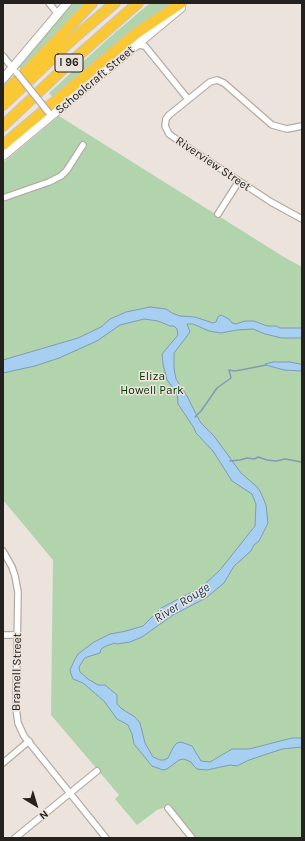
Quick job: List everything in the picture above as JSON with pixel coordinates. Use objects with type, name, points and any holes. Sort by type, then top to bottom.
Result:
[{"type":"highway","points":[[3,94],[92,3]]},
{"type":"highway","name":"I 96","points":[[3,105],[74,38],[115,3]]},
{"type":"highway","name":"I 96","points":[[3,126],[63,69],[138,3]]},
{"type":"highway","points":[[3,145],[148,24],[181,3]]},
{"type":"main road","points":[[3,79],[15,70],[67,3]]},
{"type":"main road","name":"Schoolcraft Street","points":[[3,156],[50,114],[137,45],[186,3]]},
{"type":"street","points":[[49,3],[58,13]]},
{"type":"street","points":[[137,45],[145,46],[188,99],[210,82],[214,80],[220,81],[272,125],[287,129],[302,126]]},
{"type":"street","points":[[3,56],[50,114]]},
{"type":"street","name":"Riverview Street","points":[[188,99],[166,119],[166,131],[271,202],[302,219]]},
{"type":"street","points":[[3,198],[49,182],[61,176],[67,170],[82,145]]},
{"type":"street","points":[[218,214],[239,181]]},
{"type":"street","name":"Bramell Street","points":[[3,552],[12,567],[17,584],[18,635],[16,716],[21,729],[29,742],[106,838]]},
{"type":"street","points":[[3,635],[18,635]]},
{"type":"street","points":[[3,763],[29,742]]},
{"type":"street","points":[[15,838],[97,771]]},
{"type":"street","points":[[168,808],[192,838]]},
{"type":"green space","points":[[72,3],[87,3],[3,90],[3,87],[21,70],[19,67]]},
{"type":"green space","points":[[150,3],[172,3],[141,25],[53,98],[49,93],[110,37]]},
{"type":"green space","name":"Eliza Howell Park","points":[[59,116],[302,267],[302,838],[196,838],[168,804],[157,810],[137,825],[115,799],[119,795],[51,715],[53,560],[3,500],[3,163]]},
{"type":"water","name":"River Rouge","points":[[150,307],[166,309],[180,316],[195,317],[213,323],[216,322],[218,317],[221,315],[229,319],[232,323],[236,324],[245,321],[254,321],[267,326],[276,326],[280,328],[302,328],[302,338],[282,338],[265,334],[253,329],[221,333],[209,331],[193,324],[187,324],[190,332],[174,353],[176,379],[201,423],[214,436],[241,473],[260,491],[266,505],[268,523],[259,541],[254,545],[251,551],[234,566],[224,583],[206,598],[173,615],[142,637],[130,642],[115,643],[106,646],[101,649],[100,653],[84,659],[79,667],[80,672],[88,679],[98,685],[105,685],[117,695],[117,704],[135,717],[140,723],[145,743],[153,757],[160,760],[168,758],[174,746],[181,742],[192,746],[201,761],[210,762],[232,749],[249,749],[292,738],[302,738],[302,747],[282,749],[249,760],[237,766],[230,765],[207,770],[197,769],[191,762],[184,759],[179,760],[167,769],[163,770],[152,766],[134,744],[128,725],[117,719],[104,701],[83,683],[73,679],[70,670],[78,654],[94,642],[110,634],[143,626],[161,608],[204,585],[220,570],[255,526],[256,504],[252,494],[232,481],[213,451],[196,433],[178,404],[177,393],[167,380],[162,354],[178,335],[177,329],[174,326],[158,321],[144,319],[120,325],[97,341],[59,358],[35,366],[3,373],[3,360],[78,338],[101,327],[110,319],[126,312]]},
{"type":"water","points":[[273,362],[290,362],[300,364],[302,365],[302,371],[284,370],[265,364]]},
{"type":"waterway","points":[[195,417],[217,388],[231,378],[229,370],[235,371],[266,365]]},
{"type":"waterway","points":[[230,461],[247,458],[254,459],[258,457],[267,460],[276,461],[285,459],[302,462]]}]
